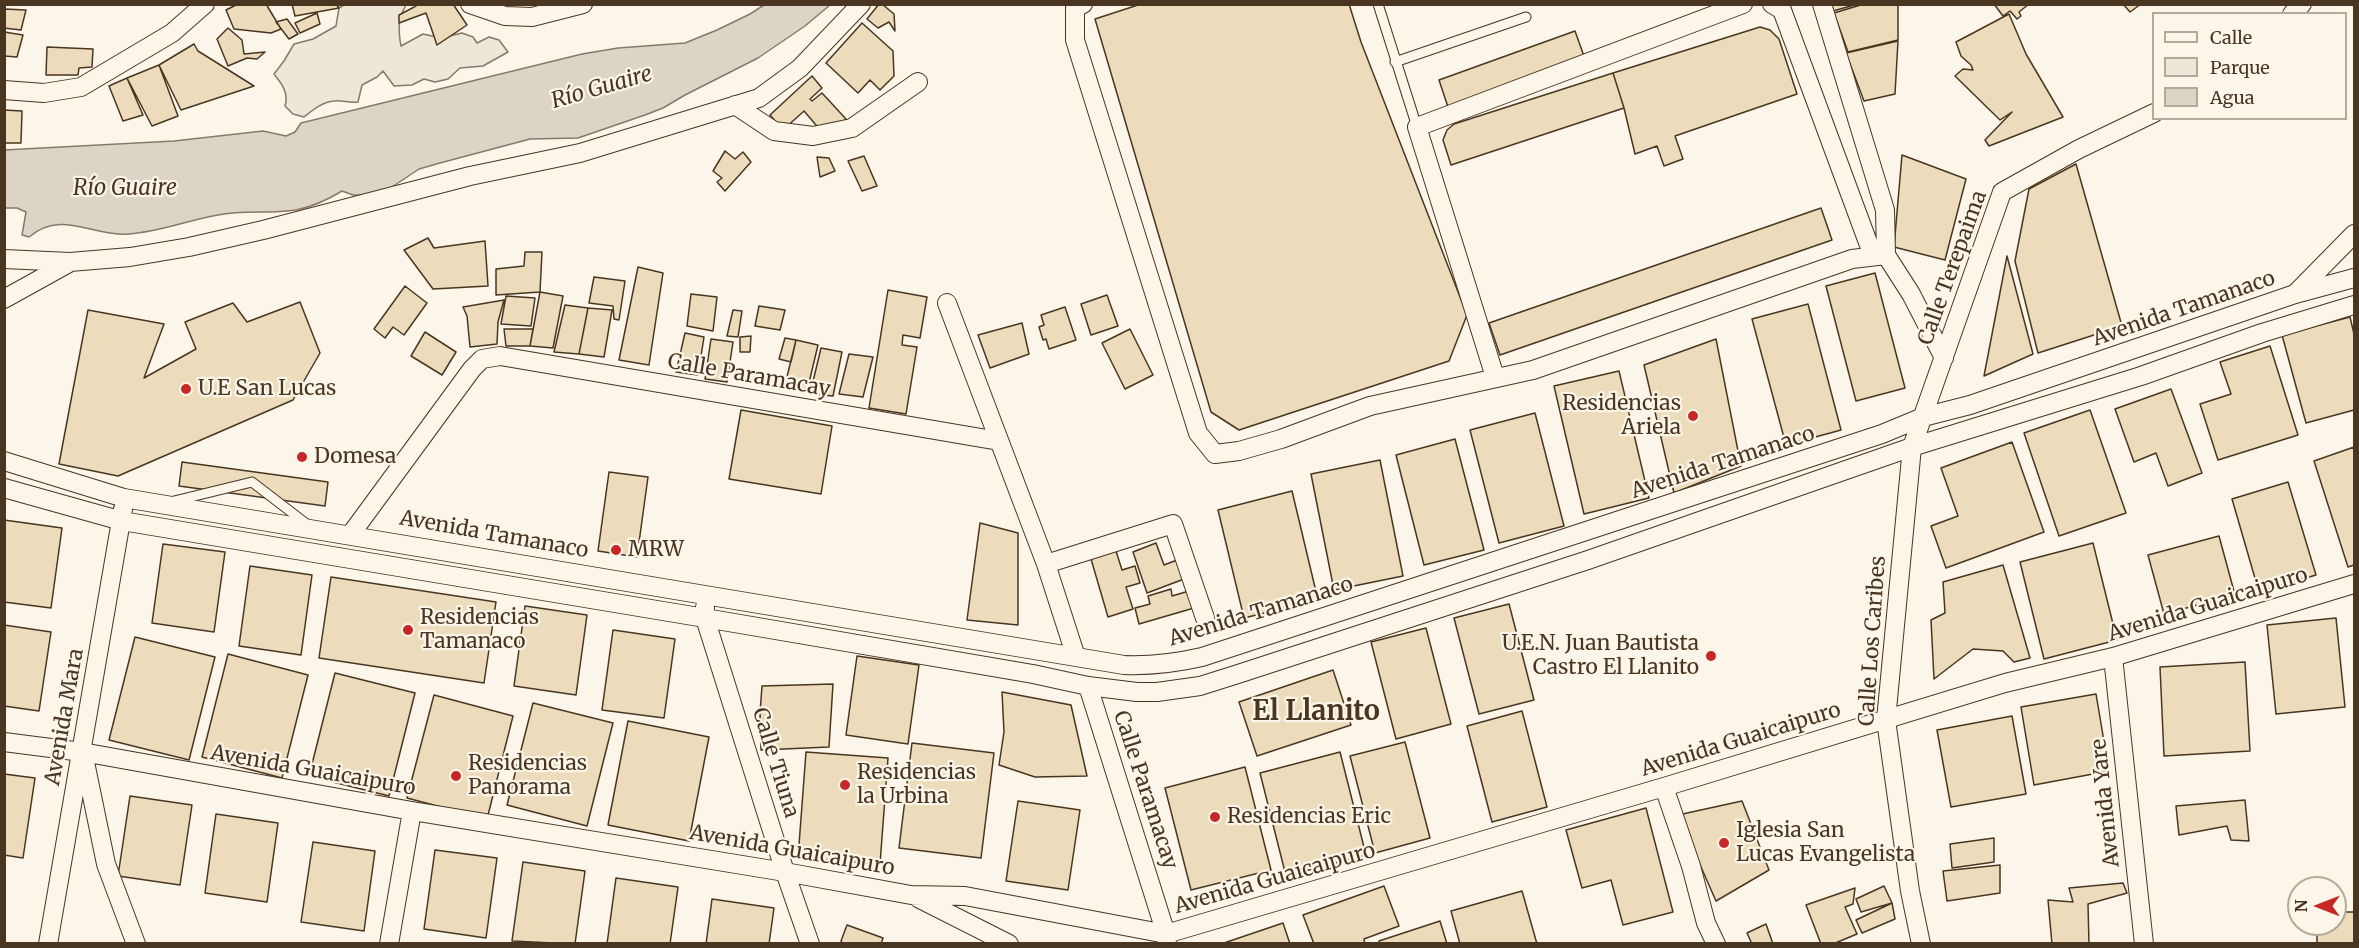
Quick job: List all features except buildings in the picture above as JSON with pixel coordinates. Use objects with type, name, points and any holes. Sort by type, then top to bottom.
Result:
[{"type":"street","points":[[4,90],[44,93],[81,87],[172,33],[205,4]]},
{"type":"street","points":[[470,4],[505,16],[532,17],[583,4]]},
{"type":"street","points":[[4,259],[70,262],[142,255],[263,230],[470,176],[580,153],[759,98],[801,68],[861,4]]},
{"type":"street","points":[[1083,4],[1074,8],[1074,40],[1198,433],[1215,454],[1239,451],[1281,439],[1370,406],[1533,369],[1852,258],[1879,256]]},
{"type":"street","points":[[1495,377],[1417,128],[1743,4]]},
{"type":"street","points":[[1772,4],[1782,10],[1879,256],[1911,294],[1944,358]]},
{"type":"street","points":[[1822,4],[1885,210],[1879,256]]},
{"type":"street","points":[[735,105],[774,131],[813,136],[852,128],[918,82]]},
{"type":"street","name":"Calle Terepaima","points":[[1912,447],[2002,192],[2079,148],[2152,114]]},
{"type":"street","points":[[2295,294],[2355,234]]},
{"type":"street","points":[[4,299],[70,262]]},
{"type":"street","name":"Avenida Tamanaco","points":[[6,459],[124,498],[351,534],[1124,665],[1148,666],[1171,664],[1202,657],[1882,434],[1923,417],[1970,405],[2295,294],[2355,278]]},
{"type":"street","points":[[947,303],[1046,564],[1076,657]]},
{"type":"street","points":[[4,488],[122,520],[1033,674],[1088,686],[1137,692],[1177,691],[1200,686],[1588,560],[1912,447],[2142,376],[2262,333],[2355,305]]},
{"type":"street","name":"Calle Paramacay","points":[[351,534],[472,369],[482,359],[500,356],[999,441]]},
{"type":"street","name":"Calle Los Caribes","points":[[1912,447],[1886,720],[1910,891],[1920,944]]},
{"type":"street","name":"Avenida Mara","points":[[48,944],[124,498]]},
{"type":"street","points":[[1046,564],[1173,524],[1204,618]]},
{"type":"street","name":"Avenida Guaicaipuro","points":[[4,742],[82,752],[412,812],[785,872],[911,895],[965,896],[1167,939],[2005,683],[2113,657],[2355,584]]},
{"type":"street","name":"Calle Tiuna","points":[[704,594],[705,618],[810,944]]},
{"type":"street","name":"Avenida Yare","points":[[2113,657],[2144,944]]},
{"type":"street","name":"Calle Paramacay","points":[[1088,686],[1167,939]]},
{"type":"street","points":[[82,752],[106,864],[136,944]]},
{"type":"street","points":[[1664,787],[1691,867],[1706,923],[1716,944]]},
{"type":"street","points":[[389,944],[412,812]]},
{"type":"street","points":[[911,895],[1009,944]]},
{"type":"lane","points":[[1378,4],[1417,128]]},
{"type":"lane","points":[[1395,62],[1526,18]]},
{"type":"lane","points":[[164,504],[252,482],[313,528]]},
{"type":"green space","points":[[344,5],[406,5],[399,25],[401,46],[423,34],[441,38],[462,33],[473,37],[477,43],[489,37],[499,40],[508,52],[483,66],[460,68],[448,79],[435,82],[424,79],[412,85],[394,86],[383,71],[362,85],[358,102],[330,102],[304,117],[293,114],[285,106],[285,93],[274,74],[294,44],[313,39],[336,26],[339,8]]},
{"type":"water","name":"Río Guaire","points":[[764,5],[830,5],[805,26],[758,58],[663,108],[578,138],[530,139],[419,169],[389,189],[368,195],[353,195],[342,191],[308,207],[296,210],[247,212],[207,217],[129,234],[103,232],[78,226],[53,225],[29,237],[22,235],[26,212],[17,208],[5,208],[4,150],[174,141],[263,131],[286,136],[295,132],[301,123],[582,54],[618,48],[685,43],[717,30]]},
{"type":"place","name":"U.E San Lucas","points":[[186,389]]},
{"type":"place","name":"Residencias Ariela","points":[[1693,416]]},
{"type":"place","name":"Domesa","points":[[302,457]]},
{"type":"place","name":"MRW","points":[[616,550]]},
{"type":"place","name":"Residencias Tamanaco","points":[[408,630]]},
{"type":"place","name":"U.E.N. Juan Bautista Castro El Llanito","points":[[1711,656]]},
{"type":"place","name":"Residencias Panorama","points":[[456,776]]},
{"type":"place","name":"Residencias la Urbina","points":[[845,785]]},
{"type":"place","name":"Residencias Eric","points":[[1215,817]]},
{"type":"place","name":"Iglesia San Lucas Evangelista","points":[[1724,843]]},
{"type":"district","name":"El Llanito","points":[[1316,712]]}]
